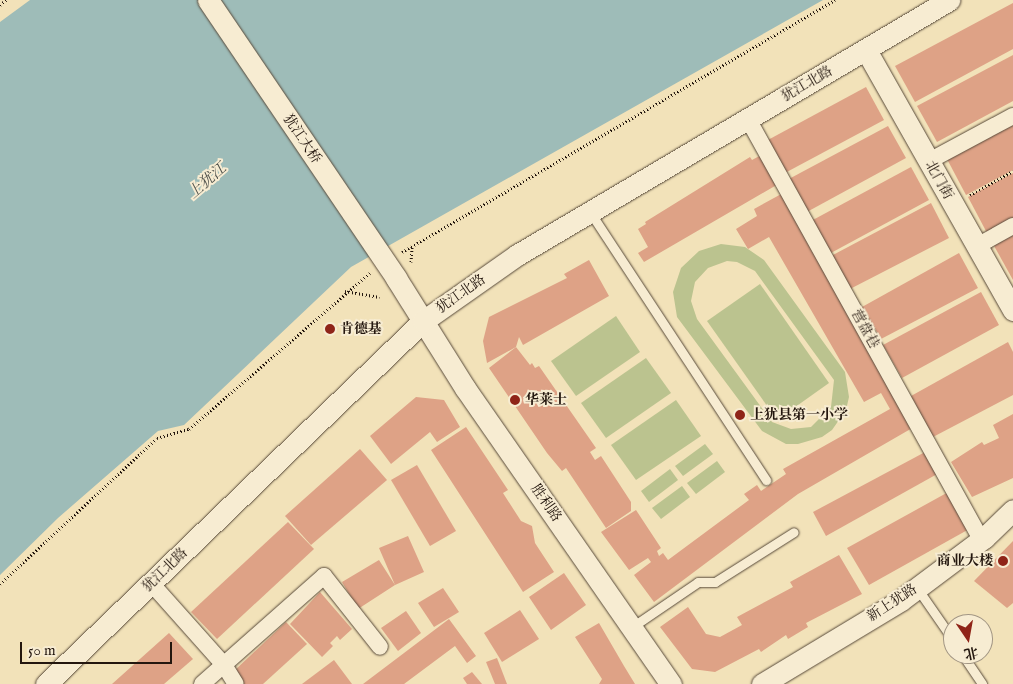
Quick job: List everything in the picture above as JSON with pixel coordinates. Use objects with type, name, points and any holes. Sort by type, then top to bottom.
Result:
[{"type":"street","name":"犹江大桥","points":[[208,0],[403,273],[423,321]]},
{"type":"street","name":"犹江北路","points":[[46,684],[423,321],[517,255],[949,0]]},
{"type":"street","name":"北门街","points":[[866,50],[1013,310]]},
{"type":"street","points":[[929,161],[1013,116]]},
{"type":"street","name":"营盘巷","points":[[748,119],[981,540]]},
{"type":"street","points":[[977,246],[1013,226]]},
{"type":"street","name":"胜利路","points":[[423,321],[465,388],[671,684]]},
{"type":"street","name":"新上犹路","points":[[762,684],[917,588],[981,540],[1013,510]]},
{"type":"street","points":[[202,684],[324,576],[380,647]]},
{"type":"street","points":[[151,583],[224,665],[236,684]]},
{"type":"lane","points":[[590,212],[766,480]]},
{"type":"lane","points":[[632,627],[698,582],[715,582],[794,532]]},
{"type":"lane","points":[[917,588],[943,626]]},
{"type":"lane","points":[[969,664],[982,684]]},
{"type":"path","points":[[0,5],[6,0]]},
{"type":"path","points":[[403,273],[412,246],[835,0]]},
{"type":"path","points":[[953,204],[1013,172]]},
{"type":"path","points":[[0,584],[158,438],[189,429],[346,291],[368,275]]},
{"type":"path","points":[[346,291],[379,297]]},
{"type":"green space","points":[[721,244],[745,247],[764,260],[845,372],[849,397],[846,410],[832,430],[822,437],[798,444],[786,444],[762,431],[677,317],[673,292],[681,268],[699,251]],"holes":[[[727,261],[737,262],[755,271],[834,380],[831,407],[811,427],[791,429],[772,422],[697,319],[691,301],[695,282],[708,268]]]},
{"type":"green space","points":[[760,284],[829,383],[777,420],[707,321]]},
{"type":"green space","points":[[616,316],[640,352],[576,396],[551,361]]},
{"type":"green space","points":[[646,358],[671,393],[606,438],[581,403]]},
{"type":"green space","points":[[676,400],[701,436],[636,480],[611,445]]},
{"type":"green space","points":[[705,444],[713,454],[683,476],[675,466]]},
{"type":"green space","points":[[717,461],[725,472],[696,494],[687,483]]},
{"type":"green space","points":[[670,469],[678,480],[649,502],[641,491]]},
{"type":"green space","points":[[682,486],[690,497],[661,519],[652,508]]},
{"type":"water","name":"上犹江","points":[[30,0],[823,0],[351,267],[184,425],[158,431],[58,518],[0,575],[0,22]]},
{"type":"building","points":[[1013,3],[1013,49],[915,102],[895,66]]},
{"type":"building","points":[[1013,55],[1013,101],[937,142],[917,106]]},
{"type":"building","points":[[866,87],[884,120],[783,174],[766,141]]},
{"type":"building","points":[[1013,124],[1013,170],[966,195],[947,159]]},
{"type":"building","points":[[888,126],[906,158],[805,213],[787,180]]},
{"type":"building","points":[[763,154],[780,183],[644,262],[638,253],[648,247],[638,229],[646,224],[645,222],[750,157],[752,160]]},
{"type":"building","points":[[911,167],[929,200],[829,254],[811,221]]},
{"type":"building","points":[[1013,173],[1013,219],[987,233],[968,197]]},
{"type":"building","points":[[785,192],[914,427],[798,494],[654,602],[634,575],[651,562],[648,558],[629,570],[601,532],[636,510],[661,548],[657,551],[659,556],[663,553],[668,560],[749,500],[744,494],[757,485],[761,491],[786,474],[783,469],[890,409],[881,393],[864,402],[769,237],[748,249],[736,229],[757,216],[754,209]]},
{"type":"building","points":[[931,203],[949,238],[850,289],[831,256]]},
{"type":"building","points":[[1013,233],[1013,280],[993,244]]},
{"type":"building","points":[[959,253],[978,288],[881,339],[862,307]]},
{"type":"building","points":[[589,260],[609,296],[523,345],[519,337],[516,347],[487,363],[483,341],[489,317],[567,278],[564,274]]},
{"type":"building","points":[[981,292],[999,325],[902,378],[883,345]]},
{"type":"building","points":[[1008,342],[1013,352],[1013,395],[933,437],[911,396]]},
{"type":"building","points":[[516,347],[530,365],[532,363],[535,368],[539,366],[596,448],[590,452],[595,460],[601,456],[631,502],[631,511],[606,528],[566,468],[562,471],[547,453],[489,368]]},
{"type":"building","points":[[416,397],[444,400],[460,427],[437,442],[430,432],[391,464],[370,436]]},
{"type":"building","points":[[1013,414],[1013,478],[972,497],[951,462],[982,442],[984,445],[999,438],[993,425]]},
{"type":"building","points":[[466,427],[508,490],[503,493],[521,521],[532,526],[535,543],[554,572],[523,592],[431,450]]},
{"type":"building","points":[[360,449],[387,480],[311,545],[285,516]]},
{"type":"building","points":[[927,451],[939,473],[826,536],[813,512]]},
{"type":"building","points":[[417,465],[456,531],[430,546],[391,480]]},
{"type":"building","points":[[952,490],[971,528],[869,585],[847,548]]},
{"type":"building","points":[[288,522],[314,549],[217,639],[191,612]]},
{"type":"building","points":[[408,536],[424,572],[395,585],[379,548]]},
{"type":"building","name":"商业大楼","points":[[1013,541],[1013,603],[1007,608],[974,581]]},
{"type":"building","points":[[839,555],[862,594],[806,623],[808,627],[788,639],[786,635],[761,652],[759,649],[715,672],[692,669],[660,627],[688,607],[706,634],[720,637],[742,625],[737,617],[793,587],[790,582]]},
{"type":"building","points":[[379,560],[395,585],[358,609],[342,582]]},
{"type":"building","points":[[564,573],[586,605],[551,630],[529,597]]},
{"type":"building","points":[[443,588],[459,612],[434,627],[418,603]]},
{"type":"building","points":[[320,592],[352,629],[340,640],[337,636],[330,643],[333,646],[322,657],[290,624]]},
{"type":"building","points":[[520,610],[539,639],[502,662],[484,633]]},
{"type":"building","points":[[406,611],[421,633],[398,651],[381,628]]},
{"type":"building","points":[[449,619],[476,656],[467,663],[455,646],[404,684],[363,684]]},
{"type":"building","points":[[286,622],[307,644],[263,684],[244,684],[233,672]]},
{"type":"building","points":[[599,623],[635,684],[599,684],[602,679],[575,637]]},
{"type":"building","points":[[169,633],[193,659],[164,684],[112,684]]},
{"type":"building","points":[[497,658],[507,684],[495,684],[486,662]]},
{"type":"building","points":[[334,660],[352,684],[302,684]]},
{"type":"building","points":[[472,672],[482,684],[467,684],[463,678]]},
{"type":"place","name":"肯德基","points":[[330,329]]},
{"type":"place","name":"华莱士","points":[[515,400]]},
{"type":"place","name":"上犹县第一小学","points":[[740,415]]},
{"type":"place","name":"商业大楼","points":[[1003,561]]}]
